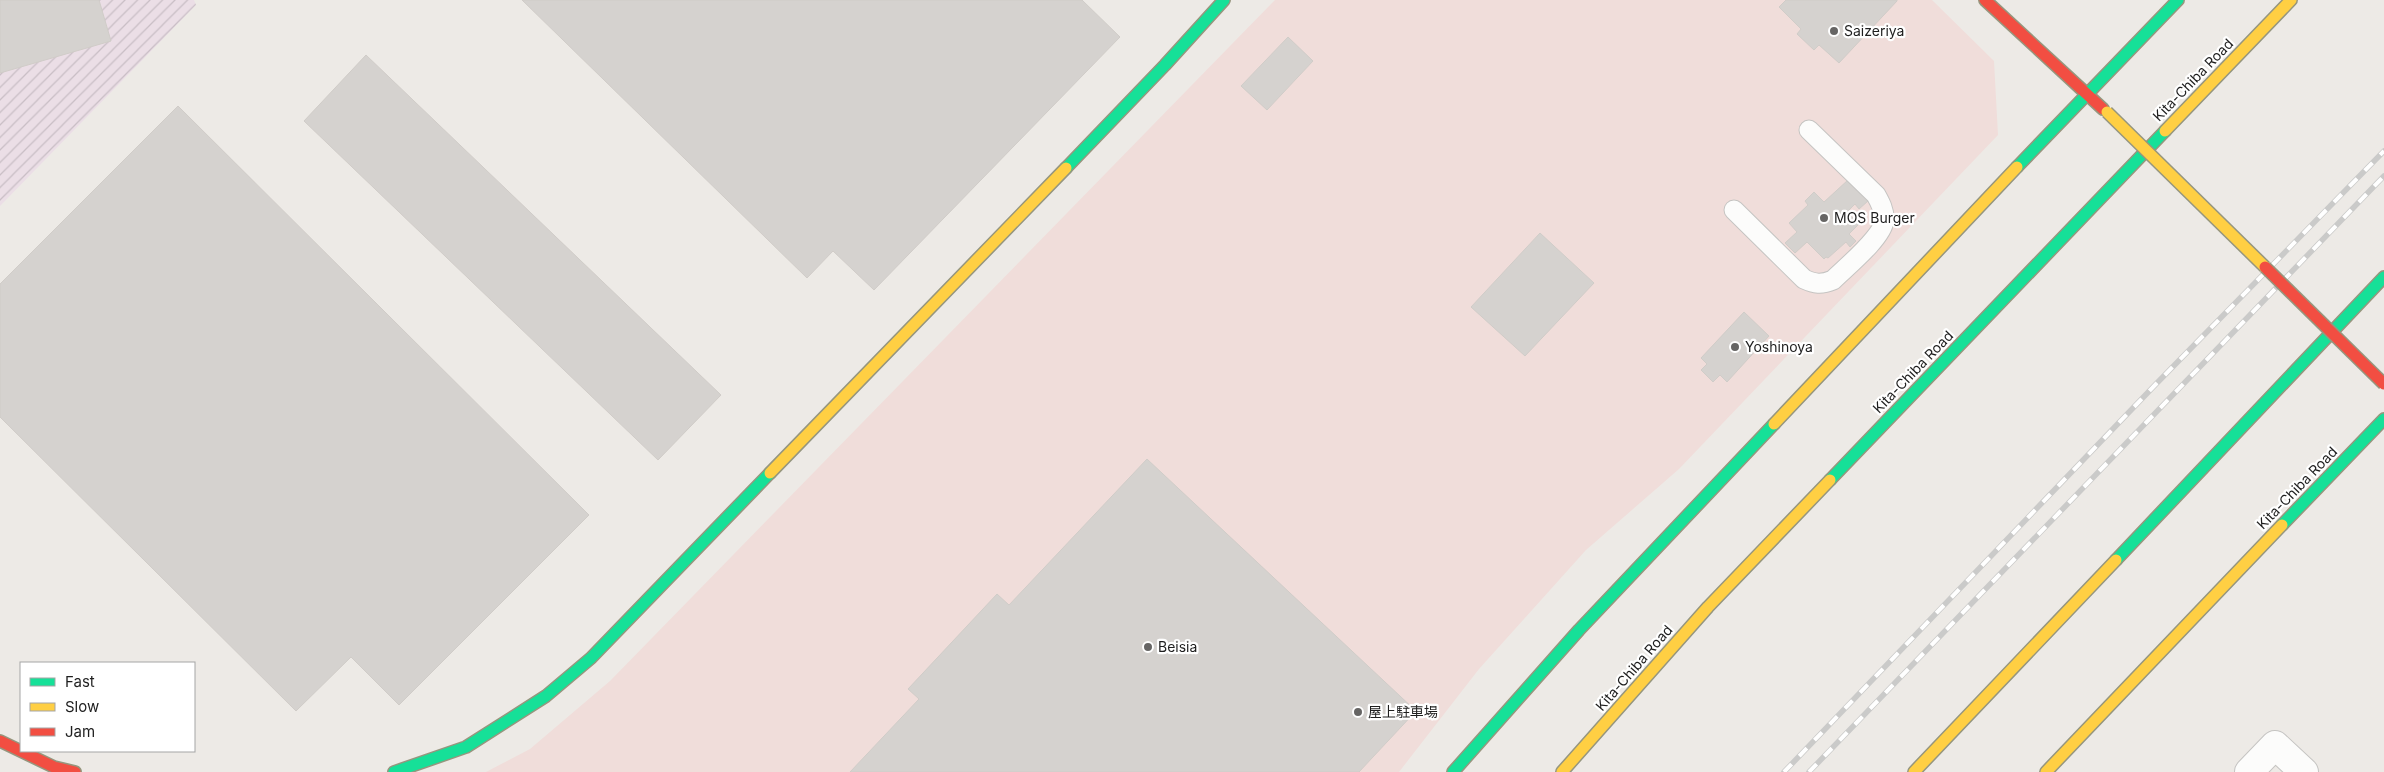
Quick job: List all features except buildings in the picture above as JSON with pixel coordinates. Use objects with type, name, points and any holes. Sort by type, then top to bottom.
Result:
[{"type":"main road","points":[[394,772],[466,747],[546,696],[591,658],[1165,64],[1224,0]]},
{"type":"main road","points":[[1985,0],[2107,112],[2384,384]]},
{"type":"main road","points":[[1453,772],[1580,630],[2087,93],[2178,0]]},
{"type":"main road","name":"Kita-Chiba Road","points":[[1562,772],[1708,607],[2291,0]]},
{"type":"main road","points":[[1914,772],[2384,277]]},
{"type":"main road","name":"Kita-Chiba Road","points":[[2046,772],[2384,419]]},
{"type":"main road","points":[[0,741],[20,751]]},
{"type":"main road","points":[[23,752],[54,767],[75,772]]},
{"type":"street","points":[[2249,772],[2275,745],[2304,772]]},
{"type":"lane","points":[[1734,210],[1804,279],[1814,284],[1824,284],[1833,280],[1878,235],[1884,221],[1882,206],[1876,194],[1809,130]]},
{"type":"shaded area","points":[[0,0],[194,0],[196,5],[0,206]]},
{"type":"shaded area","points":[[1275,0],[1932,0],[1994,61],[1998,135],[1679,469],[1586,550],[1479,669],[1399,772],[486,772],[530,749],[610,681]]},
{"type":"railway","points":[[1784,772],[2156,384],[2384,151]]},
{"type":"railway","points":[[1809,772],[2384,176]]},
{"type":"traffic: fast","points":[[1066,168],[1165,65],[1224,0]]},
{"type":"traffic: fast","points":[[2017,167],[2178,0]]},
{"type":"traffic: fast","points":[[1830,480],[2165,131]]},
{"type":"traffic: fast","points":[[2116,560],[2384,277]]},
{"type":"traffic: fast","points":[[2282,525],[2384,419]]},
{"type":"traffic: fast","points":[[1453,772],[1579,630],[1774,424]]},
{"type":"traffic: fast","points":[[394,772],[466,747],[546,696],[591,658],[770,473]]},
{"type":"traffic: slow","points":[[2165,131],[2291,0]]},
{"type":"traffic: slow","points":[[2107,112],[2265,267]]},
{"type":"traffic: slow","points":[[1774,424],[2017,167]]},
{"type":"traffic: slow","points":[[770,473],[1066,168]]},
{"type":"traffic: slow","points":[[1562,772],[1708,607],[1830,480]]},
{"type":"traffic: slow","points":[[2046,772],[2282,525]]},
{"type":"traffic: slow","points":[[1914,772],[2116,560]]},
{"type":"traffic: jam","points":[[1985,0],[2103,109]]},
{"type":"traffic: jam","points":[[2265,267],[2384,384]]},
{"type":"traffic: jam","points":[[0,741],[20,751]]},
{"type":"traffic: jam","points":[[23,752],[54,767],[75,772]]},
{"type":"place","name":"Saizeriya","points":[[1834,31]]},
{"type":"place","name":"MOS Burger","points":[[1824,218]]},
{"type":"place","name":"Yoshinoya","points":[[1735,347]]},
{"type":"place","name":"Beisia","points":[[1148,647]]},
{"type":"place","name":"屋上駐車場","points":[[1358,712]]}]
